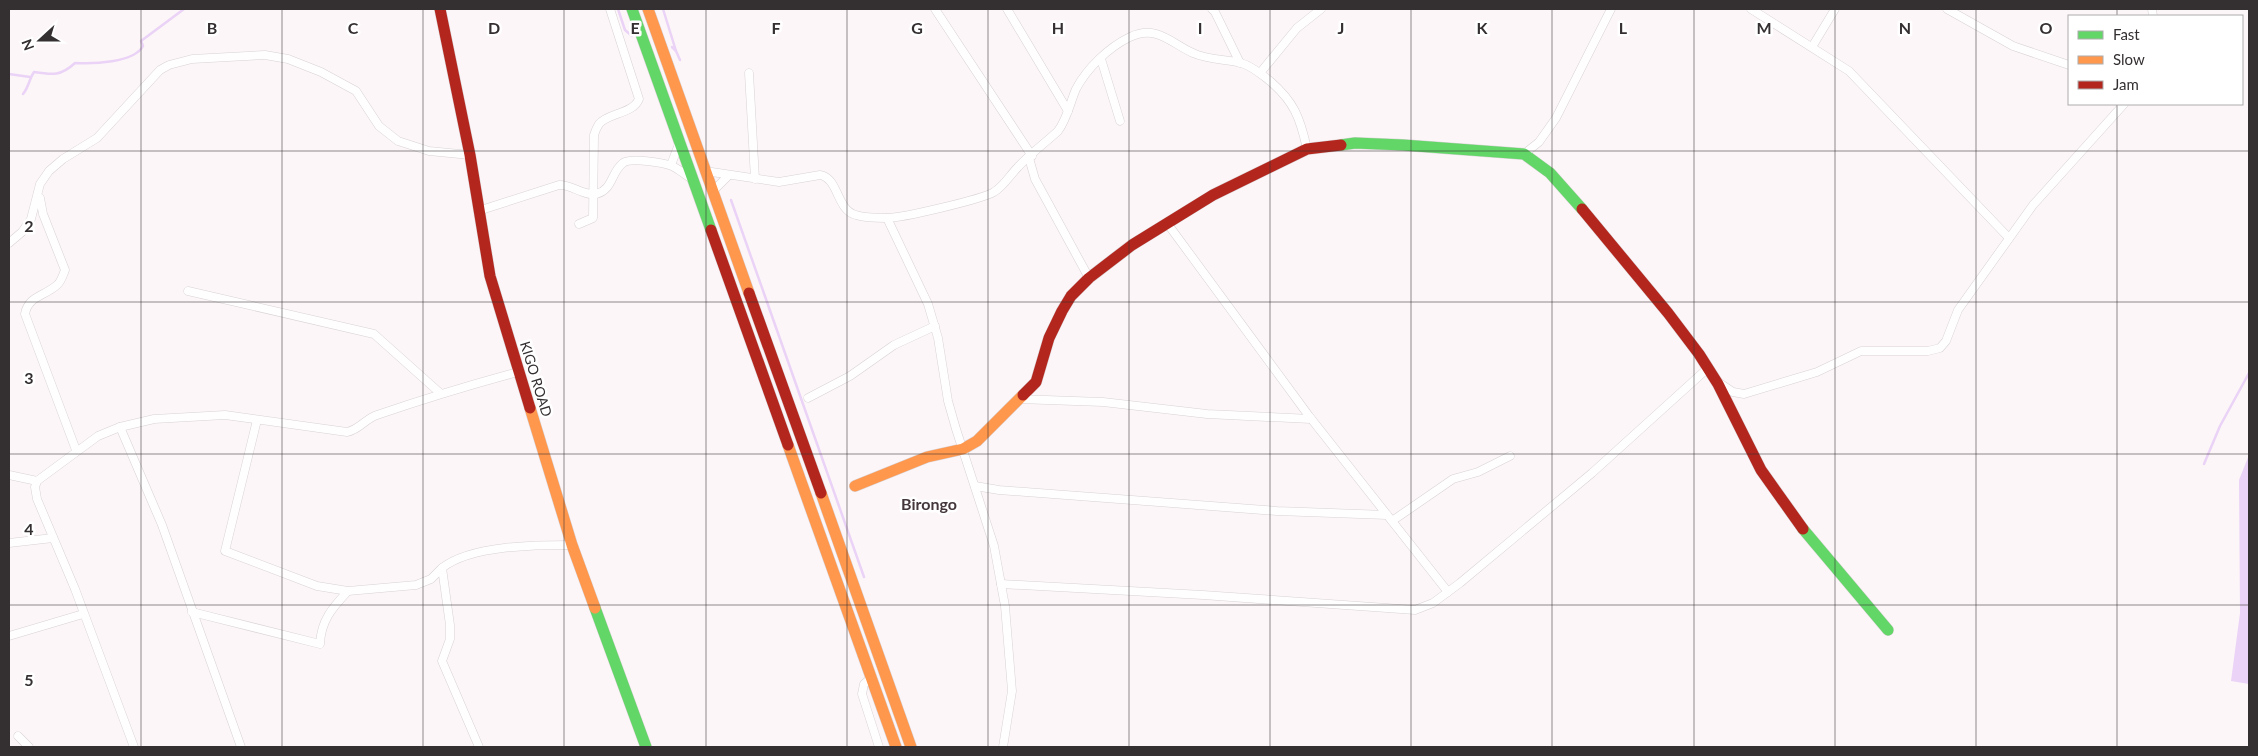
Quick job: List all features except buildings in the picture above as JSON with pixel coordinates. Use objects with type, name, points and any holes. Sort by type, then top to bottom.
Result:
[{"type":"main road","name":"KIGO ROAD","points":[[440,9],[470,155],[490,276],[572,545],[646,747]]},
{"type":"main road","points":[[632,9],[896,747]]},
{"type":"main road","points":[[648,9],[912,747]]},
{"type":"main road","points":[[855,486],[927,457],[964,449],[977,442],[1036,382],[1049,338],[1071,296],[1089,278],[1132,245],[1213,195],[1307,149],[1355,143],[1524,154],[1550,172],[1668,313],[1716,380],[1758,463],[1770,482],[1804,530],[1888,630]]},
{"type":"street","points":[[579,224],[593,218],[594,135],[600,123],[626,110],[637,103],[639,99],[610,9]]},
{"type":"street","points":[[936,9],[1030,157],[1035,179],[1089,278]]},
{"type":"street","points":[[1007,9],[1068,111]]},
{"type":"street","points":[[1212,9],[1240,63]]},
{"type":"street","points":[[1260,73],[1298,28],[1321,9]]},
{"type":"street","points":[[1524,154],[1539,142],[1556,118],[1611,9]]},
{"type":"street","points":[[1751,9],[1849,71],[2009,238]]},
{"type":"street","points":[[1812,47],[1835,9]]},
{"type":"street","points":[[1947,9],[2013,46],[2068,65]]},
{"type":"street","points":[[705,171],[728,176],[785,182],[820,175],[826,176],[832,181],[840,202],[848,210],[856,215],[888,218],[984,197],[1002,186],[1058,131],[1083,78],[1100,59],[1137,34],[1166,36],[1186,50],[1202,57],[1240,63],[1260,73],[1288,98],[1298,113],[1307,149]]},
{"type":"street","points":[[9,243],[22,232],[31,219],[39,194],[40,184],[49,171],[63,159],[97,138],[154,75],[169,65],[192,59],[265,55],[298,62],[356,91],[379,126],[398,141],[429,151],[470,155]]},
{"type":"street","points":[[1100,59],[1120,122]]},
{"type":"street","points":[[749,73],[756,179]]},
{"type":"street","points":[[1716,380],[1733,392],[1744,394],[1817,372],[1861,352],[1928,351],[1940,348],[1946,342],[1958,310],[2033,205],[2123,105]]},
{"type":"street","points":[[671,165],[680,141]]},
{"type":"street","points":[[478,211],[558,185],[564,185],[592,194],[606,189],[619,167],[626,161],[635,160],[671,165],[694,180]]},
{"type":"street","points":[[712,192],[728,176]]},
{"type":"street","points":[[39,194],[43,214],[65,270],[59,284],[31,300],[26,306],[25,314],[76,450]]},
{"type":"street","points":[[888,218],[920,287],[935,326],[948,401],[990,527],[1001,584],[1012,691],[1003,747]]},
{"type":"street","points":[[1167,223],[1311,419],[1448,592]]},
{"type":"street","points":[[188,291],[374,334],[440,393]]},
{"type":"street","points":[[808,398],[850,376],[894,345],[935,326]]},
{"type":"street","points":[[1001,584],[1202,595],[1415,610],[1433,603],[1448,592],[1592,474],[1708,368]]},
{"type":"street","points":[[134,747],[37,498],[35,487],[37,481],[76,450],[98,436],[120,427],[154,419],[226,414],[347,432],[354,431],[372,417],[440,393],[518,372]]},
{"type":"street","points":[[1018,399],[1103,402],[1207,414],[1311,419]]},
{"type":"street","points":[[257,420],[225,551],[317,586],[348,591],[416,585],[431,579],[442,568],[453,561],[486,552],[528,546],[572,545]]},
{"type":"street","points":[[120,427],[162,526],[241,747]]},
{"type":"street","points":[[975,486],[999,490],[1389,518],[1453,479],[1478,472],[1510,456]]},
{"type":"street","points":[[9,475],[37,481]]},
{"type":"street","points":[[9,543],[53,538]]},
{"type":"street","points":[[442,568],[450,625],[450,639],[442,661],[479,747]]},
{"type":"street","points":[[192,612],[320,644],[320,631],[327,615],[348,591]]},
{"type":"street","points":[[9,636],[83,614]]},
{"type":"street","points":[[871,678],[864,684],[862,694],[878,747]]},
{"type":"street","points":[[18,736],[29,747]]},
{"type":"shaded area","points":[[2249,455],[2249,684],[2231,681],[2240,613],[2239,480]]},
{"type":"waterway","points":[[23,94],[34,72],[56,74],[75,63],[112,61],[131,56],[143,46],[141,41],[184,9]]},
{"type":"waterway","points":[[618,9],[625,30],[632,36]]},
{"type":"waterway","points":[[663,9],[676,51]]},
{"type":"waterway","points":[[672,47],[680,60]]},
{"type":"waterway","points":[[9,74],[30,77]]},
{"type":"waterway","points":[[731,200],[864,577]]},
{"type":"waterway","points":[[2204,464],[2220,426],[2249,373]]},
{"type":"traffic: fast","points":[[632,9],[711,230]]},
{"type":"traffic: fast","points":[[1341,145],[1355,143],[1403,145],[1524,154],[1550,173],[1582,209]]},
{"type":"traffic: fast","points":[[1803,529],[1888,630]]},
{"type":"traffic: fast","points":[[595,608],[646,747]]},
{"type":"traffic: slow","points":[[648,9],[749,293]]},
{"type":"traffic: slow","points":[[855,486],[927,457],[963,449],[977,441],[1023,395]]},
{"type":"traffic: slow","points":[[530,408],[572,545],[595,608]]},
{"type":"traffic: slow","points":[[788,445],[896,747]]},
{"type":"traffic: slow","points":[[821,493],[911,747]]},
{"type":"traffic: jam","points":[[440,9],[470,155],[490,276],[530,408]]},
{"type":"traffic: jam","points":[[1023,395],[1036,382],[1049,338],[1062,311],[1071,296],[1089,278],[1132,245],[1213,195],[1307,149],[1341,145]]},
{"type":"traffic: jam","points":[[1582,209],[1668,313],[1699,354],[1718,384],[1761,470],[1803,529]]},
{"type":"traffic: jam","points":[[711,230],[788,445]]},
{"type":"traffic: jam","points":[[749,293],[821,493]]},
{"type":"district","name":"Birongo","points":[[929,504]]}]
